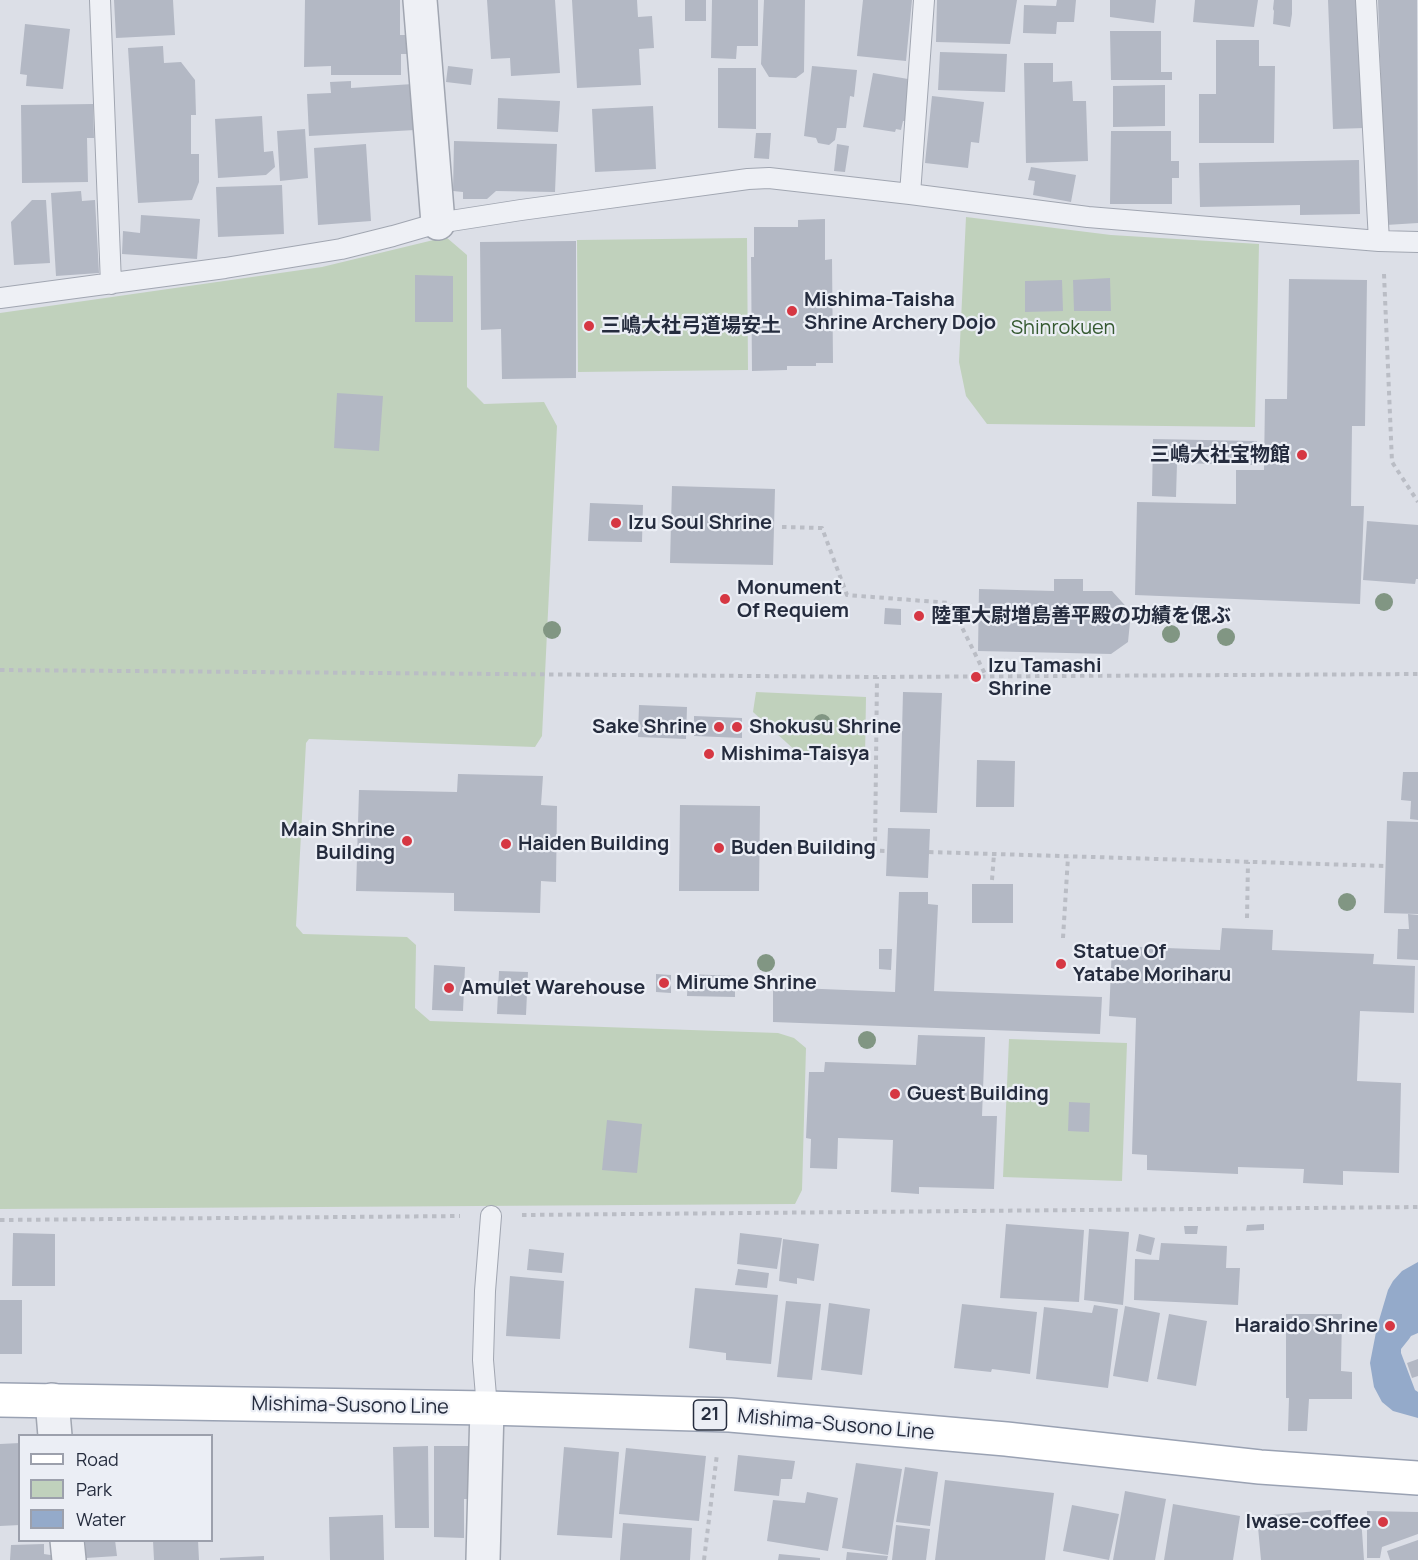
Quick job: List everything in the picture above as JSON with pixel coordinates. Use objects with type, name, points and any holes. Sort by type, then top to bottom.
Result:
[{"type":"main road","name":"Mishima-Susono Line","points":[[0,1400],[487,1408],[722,1415],[1005,1439],[1260,1467],[1418,1478]]},
{"type":"street","points":[[420,0],[438,223]]},
{"type":"street","points":[[52,1400],[56,1434]]},
{"type":"street","points":[[483,1560],[487,1408]]},
{"type":"street","points":[[67,1542],[69,1560]]},
{"type":"lane","points":[[100,0],[111,284]]},
{"type":"lane","points":[[910,194],[924,0]]},
{"type":"lane","points":[[1366,0],[1381,241]]},
{"type":"lane","points":[[0,298],[225,268],[341,249],[438,223],[520,210],[758,178],[910,194],[1088,217],[1418,242]]},
{"type":"lane","points":[[487,1408],[483,1360],[485,1291],[491,1216]]},
{"type":"path","points":[[1381,241],[1392,462],[1418,502]]},
{"type":"path","points":[[782,527],[822,528],[847,595],[950,603],[986,676]]},
{"type":"path","points":[[0,670],[878,677],[1418,674]]},
{"type":"path","points":[[874,850],[878,677]]},
{"type":"path","points":[[564,844],[665,846]]},
{"type":"path","points":[[763,848],[887,851]]},
{"type":"path","points":[[929,852],[1386,866]]},
{"type":"path","points":[[992,880],[994,854]]},
{"type":"path","points":[[1063,938],[1068,857]]},
{"type":"path","points":[[1247,918],[1248,862]]},
{"type":"path","points":[[0,1220],[1418,1207]]},
{"type":"path","points":[[704,1560],[722,1415]]},
{"type":"green space","name":"Shinrokuen","points":[[966,217],[1111,235],[1259,244],[1255,427],[987,424],[966,396],[959,362]]},
{"type":"green space","points":[[446,237],[467,255],[467,387],[484,404],[544,402],[557,426],[542,736],[535,747],[309,739],[306,743],[296,926],[303,934],[407,937],[416,945],[415,1008],[430,1021],[778,1033],[794,1038],[806,1048],[802,1190],[795,1204],[0,1209],[0,313],[322,267]]},
{"type":"green space","points":[[747,238],[748,370],[578,372],[577,240]]},
{"type":"green space","points":[[756,692],[866,697],[865,759],[842,761],[818,753],[818,746],[809,745],[809,753],[798,753],[753,712]]},
{"type":"green space","points":[[1009,1039],[1127,1043],[1122,1181],[1003,1177]]},
{"type":"water","points":[[1418,1262],[1418,1333],[1411,1336],[1401,1349],[1401,1353],[1415,1390],[1418,1392],[1418,1418],[1393,1411],[1382,1402],[1374,1387],[1370,1363],[1377,1327],[1388,1290],[1402,1271]]},
{"type":"building","points":[[114,0],[173,0],[175,35],[116,38]]},
{"type":"building","points":[[305,0],[400,0],[400,35],[411,35],[410,54],[401,54],[401,75],[331,75],[331,66],[304,67]]},
{"type":"building","points":[[487,0],[555,0],[560,73],[511,76],[510,58],[491,59]]},
{"type":"building","points":[[572,0],[637,0],[638,17],[652,16],[654,48],[639,49],[641,85],[577,88]]},
{"type":"building","points":[[685,0],[706,0],[706,21],[685,21]]},
{"type":"building","points":[[712,0],[758,0],[758,46],[737,46],[736,59],[711,58]]},
{"type":"building","points":[[764,0],[805,0],[804,72],[796,78],[769,77],[761,64]]},
{"type":"building","points":[[863,0],[912,0],[906,61],[857,56]]},
{"type":"building","points":[[937,0],[1017,0],[1010,44],[936,42]]},
{"type":"building","points":[[1057,0],[1076,0],[1074,22],[1057,22],[1056,34],[1023,33],[1024,5],[1056,6]]},
{"type":"building","points":[[1110,0],[1156,0],[1154,23],[1110,17]]},
{"type":"building","points":[[1195,0],[1258,0],[1254,27],[1193,22]]},
{"type":"building","points":[[1274,0],[1292,0],[1290,27],[1273,24]]},
{"type":"building","points":[[1328,0],[1360,0],[1365,128],[1333,129]]},
{"type":"building","points":[[1378,0],[1417,0],[1418,223],[1386,225]]},
{"type":"building","points":[[25,24],[70,29],[63,89],[26,86],[27,75],[20,74]]},
{"type":"building","points":[[1110,31],[1161,31],[1161,72],[1172,72],[1172,80],[1111,80]]},
{"type":"building","points":[[1216,40],[1259,40],[1259,66],[1275,66],[1274,143],[1199,143],[1199,94],[1216,94]]},
{"type":"building","points":[[163,46],[164,63],[181,62],[195,80],[196,115],[191,115],[191,154],[199,154],[199,182],[192,200],[138,203],[128,48]]},
{"type":"building","points":[[940,52],[1007,54],[1005,92],[938,90]]},
{"type":"building","points":[[1024,63],[1053,63],[1053,82],[1072,81],[1073,101],[1086,101],[1088,161],[1026,163]]},
{"type":"building","points":[[448,66],[473,69],[471,85],[446,82]]},
{"type":"building","points":[[812,66],[857,70],[854,97],[850,96],[846,128],[837,128],[835,140],[829,145],[818,143],[816,138],[804,136]]},
{"type":"building","points":[[718,68],[756,68],[756,129],[718,128]]},
{"type":"building","points":[[873,73],[908,79],[907,84],[911,85],[905,121],[903,121],[901,130],[896,129],[895,132],[863,127]]},
{"type":"building","points":[[351,81],[351,88],[413,84],[415,130],[309,136],[307,94],[331,93],[330,82]]},
{"type":"building","points":[[1165,85],[1165,126],[1113,127],[1113,86]]},
{"type":"building","points":[[932,96],[984,102],[979,143],[971,142],[968,168],[925,163]]},
{"type":"building","points":[[498,98],[560,101],[558,132],[497,129]]},
{"type":"building","points":[[93,104],[94,138],[87,138],[88,182],[22,183],[21,105]]},
{"type":"building","points":[[653,106],[656,169],[595,172],[592,109]]},
{"type":"building","points":[[262,116],[264,152],[273,151],[275,167],[266,175],[218,178],[215,119]]},
{"type":"building","points":[[305,129],[308,178],[280,181],[277,131]]},
{"type":"building","points":[[1111,131],[1171,131],[1171,161],[1179,161],[1179,178],[1172,178],[1172,204],[1110,204]]},
{"type":"building","points":[[756,133],[771,133],[769,159],[754,158]]},
{"type":"building","points":[[454,141],[557,144],[555,192],[496,191],[487,199],[463,199],[463,192],[453,191]]},
{"type":"building","points":[[366,144],[371,221],[318,225],[314,148]]},
{"type":"building","points":[[837,144],[849,146],[845,172],[834,171]]},
{"type":"building","points":[[1359,160],[1360,214],[1300,215],[1300,205],[1200,207],[1199,163]]},
{"type":"building","points":[[1031,167],[1076,175],[1071,202],[1033,195],[1035,181],[1028,180]]},
{"type":"building","points":[[282,185],[284,234],[218,237],[216,187]]},
{"type":"building","points":[[81,191],[82,201],[95,200],[99,273],[56,276],[51,193]]},
{"type":"building","points":[[32,200],[46,200],[50,263],[14,265],[11,222]]},
{"type":"building","points":[[141,215],[200,219],[197,259],[122,254],[123,231],[140,233]]},
{"type":"building","name":"Mishima-Taisha Shrine Archery Dojo","points":[[825,219],[825,260],[832,259],[833,363],[816,363],[816,366],[787,366],[787,370],[752,371],[751,257],[754,257],[754,227],[798,227],[798,220]]},
{"type":"building","points":[[576,241],[576,378],[502,379],[501,329],[481,330],[480,242]]},
{"type":"building","points":[[415,275],[453,276],[453,322],[415,322]]},
{"type":"building","points":[[1110,278],[1111,311],[1074,311],[1073,280]]},
{"type":"building","points":[[1289,279],[1367,280],[1365,426],[1352,426],[1351,506],[1364,506],[1360,604],[1135,595],[1137,502],[1236,504],[1236,470],[1264,470],[1265,399],[1287,399]]},
{"type":"building","points":[[1062,280],[1063,311],[1025,312],[1025,281]]},
{"type":"building","points":[[337,393],[383,396],[379,451],[334,448]]},
{"type":"building","points":[[1153,439],[1257,441],[1256,465],[1177,463],[1176,497],[1152,496]]},
{"type":"building","points":[[672,486],[775,489],[773,565],[670,563]]},
{"type":"building","name":"Izu Soul Shrine","points":[[590,503],[643,505],[642,542],[588,541]]},
{"type":"building","points":[[1367,521],[1418,525],[1418,579],[1415,584],[1363,580]]},
{"type":"building","points":[[1054,579],[1083,579],[1083,591],[1112,591],[1131,612],[1128,642],[1111,654],[978,651],[979,589],[1054,591]]},
{"type":"building","points":[[885,608],[901,609],[901,625],[884,624]]},
{"type":"building","points":[[903,692],[942,693],[937,813],[900,812]]},
{"type":"building","points":[[639,705],[687,707],[686,739],[638,737]]},
{"type":"building","points":[[694,716],[742,718],[742,738],[694,736]]},
{"type":"building","points":[[977,760],[1015,761],[1014,807],[976,807]]},
{"type":"building","points":[[1403,772],[1418,772],[1418,820],[1410,819],[1411,801],[1401,800]]},
{"type":"building","points":[[458,774],[543,776],[541,805],[557,806],[556,882],[541,881],[540,913],[454,911],[454,893],[356,891],[359,790],[457,792]]},
{"type":"building","name":"Buden Building","points":[[680,805],[760,806],[759,891],[679,891]]},
{"type":"building","points":[[1387,821],[1418,822],[1418,914],[1384,913]]},
{"type":"building","points":[[888,828],[930,829],[928,878],[886,876]]},
{"type":"building","points":[[972,884],[1013,884],[1013,923],[972,923]]},
{"type":"building","points":[[899,892],[928,892],[928,904],[938,905],[934,991],[1102,997],[1100,1034],[773,1022],[773,987],[895,992]]},
{"type":"building","points":[[1408,914],[1418,915],[1418,960],[1397,959],[1398,929],[1409,929]]},
{"type":"building","points":[[1222,928],[1273,930],[1272,950],[1374,954],[1373,964],[1415,966],[1414,1013],[1360,1011],[1357,1081],[1401,1083],[1399,1173],[1343,1171],[1343,1185],[1303,1183],[1304,1169],[1238,1167],[1238,1174],[1147,1170],[1147,1155],[1132,1154],[1136,1018],[1109,1016],[1112,946],[1220,950]]},
{"type":"building","points":[[879,949],[892,949],[891,970],[879,969]]},
{"type":"building","name":"Amulet Warehouse","points":[[434,965],[465,967],[463,1011],[432,1010]]},
{"type":"building","points":[[499,971],[528,972],[526,1015],[497,1014]]},
{"type":"building","name":"Mirume Shrine","points":[[656,974],[671,975],[671,993],[656,992]]},
{"type":"building","points":[[688,974],[735,976],[735,997],[687,996]]},
{"type":"building","name":"Guest Building","points":[[918,1035],[985,1037],[982,1116],[997,1116],[994,1189],[919,1187],[919,1194],[891,1192],[893,1140],[838,1138],[837,1169],[810,1168],[811,1139],[806,1138],[809,1072],[824,1072],[825,1062],[916,1065]]},
{"type":"building","points":[[1069,1102],[1090,1103],[1089,1132],[1068,1131]]},
{"type":"building","points":[[607,1120],[642,1124],[637,1173],[602,1170]]},
{"type":"building","points":[[1006,1224],[1084,1230],[1079,1302],[1000,1298]]},
{"type":"building","points":[[1264,1224],[1264,1230],[1246,1231],[1247,1225]]},
{"type":"building","points":[[1184,1226],[1198,1226],[1197,1234],[1185,1234]]},
{"type":"building","points":[[1089,1229],[1129,1232],[1123,1305],[1084,1300]]},
{"type":"building","points":[[13,1233],[55,1234],[55,1286],[12,1286]]},
{"type":"building","points":[[740,1233],[782,1238],[777,1269],[737,1264]]},
{"type":"building","points":[[1139,1234],[1155,1238],[1151,1255],[1136,1251]]},
{"type":"building","points":[[783,1239],[819,1244],[814,1281],[797,1278],[797,1284],[779,1281]]},
{"type":"building","points":[[1161,1243],[1227,1246],[1226,1268],[1240,1268],[1238,1305],[1134,1300],[1135,1259],[1159,1260]]},
{"type":"building","points":[[529,1249],[564,1253],[562,1273],[527,1270]]},
{"type":"building","points":[[738,1269],[769,1273],[767,1288],[735,1285]]},
{"type":"building","points":[[510,1276],[564,1281],[560,1339],[506,1336]]},
{"type":"building","points":[[695,1288],[778,1295],[771,1364],[726,1360],[726,1353],[689,1348]]},
{"type":"building","points":[[0,1300],[22,1300],[22,1354],[0,1354]]},
{"type":"building","points":[[786,1301],[821,1304],[812,1380],[777,1377]]},
{"type":"building","points":[[829,1303],[870,1309],[862,1375],[821,1370]]},
{"type":"building","points":[[962,1304],[1037,1312],[1030,1374],[992,1369],[991,1372],[954,1368]]},
{"type":"building","points":[[1094,1305],[1118,1309],[1108,1388],[1036,1379],[1044,1307],[1092,1313]]},
{"type":"building","points":[[1125,1306],[1160,1313],[1148,1382],[1113,1376]]},
{"type":"building","points":[[1169,1314],[1207,1321],[1196,1386],[1157,1379]]},
{"type":"building","points":[[1286,1314],[1342,1314],[1341,1371],[1352,1372],[1352,1399],[1309,1399],[1307,1431],[1288,1431]]},
{"type":"building","points":[[1418,1359],[1418,1376],[1412,1378],[1407,1363]]},
{"type":"building","points":[[18,1443],[18,1525],[0,1526],[0,1444]]},
{"type":"building","points":[[428,1446],[429,1528],[395,1528],[393,1447]]},
{"type":"building","points":[[434,1446],[471,1446],[469,1499],[464,1499],[464,1538],[434,1537]]},
{"type":"building","points":[[564,1447],[619,1452],[612,1538],[557,1535]]},
{"type":"building","points":[[626,1448],[706,1456],[699,1521],[619,1514]]},
{"type":"building","points":[[738,1455],[795,1461],[792,1479],[781,1479],[779,1496],[734,1491]]},
{"type":"building","points":[[856,1463],[902,1469],[888,1555],[842,1548]]},
{"type":"building","points":[[905,1467],[938,1472],[930,1526],[896,1522]]},
{"type":"building","points":[[945,1480],[1054,1493],[1045,1560],[935,1560]]},
{"type":"building","points":[[1125,1491],[1166,1499],[1155,1560],[1113,1560]]},
{"type":"building","points":[[807,1492],[838,1498],[828,1551],[767,1541],[773,1500],[805,1503]]},
{"type":"building","points":[[1173,1504],[1240,1516],[1233,1560],[1164,1560]]},
{"type":"building","points":[[1072,1505],[1119,1514],[1109,1560],[1063,1551]]},
{"type":"building","points":[[1331,1510],[1331,1519],[1361,1517],[1364,1560],[1261,1560],[1257,1516]]},
{"type":"building","points":[[1367,1511],[1418,1512],[1418,1534],[1382,1547],[1380,1558],[1367,1558]]},
{"type":"building","points":[[383,1515],[384,1560],[330,1560],[329,1517]]},
{"type":"building","points":[[623,1523],[692,1528],[690,1560],[620,1560]]},
{"type":"building","points":[[896,1525],[930,1529],[926,1560],[892,1560]]},
{"type":"building","points":[[1418,1540],[1418,1560],[1390,1560],[1387,1551]]},
{"type":"building","points":[[85,1542],[115,1542],[117,1556],[86,1558]]},
{"type":"building","points":[[153,1542],[198,1542],[199,1560],[154,1560]]},
{"type":"building","points":[[44,1544],[44,1554],[57,1556],[57,1560],[10,1560],[11,1545]]},
{"type":"building","points":[[847,1552],[888,1556],[887,1560],[846,1560]]},
{"type":"building","points":[[779,1554],[820,1558],[820,1560],[778,1560]]},
{"type":"building","points":[[264,1556],[264,1560],[220,1560],[220,1558]]},
{"type":"place","name":"Mishima-Taisha Shrine Archery Dojo","points":[[792,311]]},
{"type":"place","name":"三嶋大社弓道場安土","points":[[589,326]]},
{"type":"place","name":"三嶋大社宝物館","points":[[1302,455]]},
{"type":"place","name":"Izu Soul Shrine","points":[[616,523]]},
{"type":"place","name":"Monument Of Requiem","points":[[725,599]]},
{"type":"place","name":"陸軍大尉増島善平殿の功績を偲ぶ","points":[[919,616]]},
{"type":"place","name":"Izu Tamashi Shrine","points":[[976,677]]},
{"type":"place","name":"Sake Shrine","points":[[719,727]]},
{"type":"place","name":"Shokusu Shrine","points":[[737,727]]},
{"type":"place","name":"Mishima-Taisya","points":[[709,754]]},
{"type":"place","name":"Main Shrine Building","points":[[407,841]]},
{"type":"place","name":"Haiden Building","points":[[506,844]]},
{"type":"place","name":"Buden Building","points":[[719,848]]},
{"type":"place","name":"Statue Of Yatabe Moriharu","points":[[1061,964]]},
{"type":"place","name":"Mirume Shrine","points":[[664,983]]},
{"type":"place","name":"Amulet Warehouse","points":[[449,988]]},
{"type":"place","name":"Guest Building","points":[[895,1094]]},
{"type":"place","name":"Haraido Shrine","points":[[1390,1326]]},
{"type":"place","name":"Iwase-coffee","points":[[1383,1522]]}]
